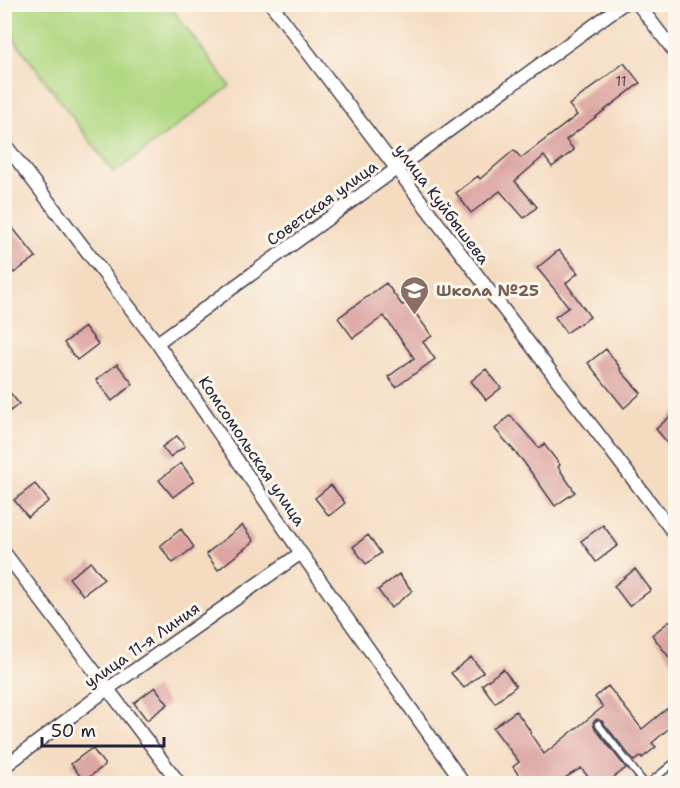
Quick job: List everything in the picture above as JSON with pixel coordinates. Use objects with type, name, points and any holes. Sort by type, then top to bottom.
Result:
[{"type":"street","name":"улица Куйбышева","points":[[271,4],[675,536]]},
{"type":"street","name":"Советская улица","points":[[158,343],[623,4]]},
{"type":"street","points":[[638,4],[675,54]]},
{"type":"street","name":"Комсомольская улица","points":[[4,143],[158,343],[301,553],[464,783]]},
{"type":"street","points":[[4,552],[180,783]]},
{"type":"street","name":"улица 11-я Линия","points":[[4,767],[109,688],[301,553]]},
{"type":"lane","points":[[598,724],[647,783],[675,761]]},
{"type":"green space","points":[[5,4],[169,5],[230,86],[114,173],[5,27]]},
{"type":"building","points":[[624,63],[640,83],[566,140],[574,150],[552,167],[544,156],[515,181],[537,207],[524,218],[500,191],[471,213],[456,193],[478,176],[480,179],[514,150],[521,158],[577,115],[569,105]]},
{"type":"building","points":[[4,217],[36,257],[14,273],[4,260]]},
{"type":"building","points":[[559,250],[578,273],[566,283],[590,317],[566,333],[555,317],[569,307],[537,268]]},
{"type":"building","points":[[386,283],[402,305],[408,303],[432,336],[423,342],[435,359],[396,387],[388,377],[414,358],[384,316],[353,338],[338,318]]},
{"type":"building","points":[[85,327],[98,344],[77,360],[64,343]]},
{"type":"building","points":[[606,349],[620,370],[641,393],[624,408],[588,363]]},
{"type":"building","points":[[117,364],[133,384],[112,401],[96,380]]},
{"type":"building","points":[[486,369],[501,388],[486,400],[471,381]]},
{"type":"building","points":[[4,385],[19,404],[4,416]]},
{"type":"building","points":[[675,412],[675,452],[656,429]]},
{"type":"building","points":[[510,415],[539,448],[544,444],[560,465],[558,467],[575,492],[555,506],[523,461],[495,429]]},
{"type":"building","points":[[177,436],[185,446],[170,457],[162,447]]},
{"type":"building","points":[[181,463],[194,481],[173,497],[159,480]]},
{"type":"building","points":[[35,484],[49,501],[28,517],[14,500]]},
{"type":"building","points":[[331,485],[345,503],[329,516],[315,498]]},
{"type":"building","points":[[242,525],[254,541],[218,570],[206,554]]},
{"type":"building","points":[[603,525],[618,545],[596,562],[581,541]]},
{"type":"building","points":[[181,529],[194,547],[173,563],[160,546]]},
{"type":"building","points":[[368,535],[381,553],[366,564],[353,547]]},
{"type":"building","points":[[91,562],[104,579],[83,595],[69,578]]},
{"type":"building","points":[[635,569],[651,590],[629,606],[614,586]]},
{"type":"building","points":[[399,574],[412,591],[391,608],[378,590]]},
{"type":"building","points":[[675,617],[675,665],[652,635]]},
{"type":"building","points":[[471,657],[483,672],[464,688],[451,673]]},
{"type":"building","points":[[503,669],[516,686],[495,703],[482,685]]},
{"type":"building","points":[[608,686],[642,729],[675,702],[675,723],[652,743],[656,747],[634,761],[602,721],[597,719],[593,722],[594,727],[626,768],[606,783],[593,783],[581,768],[557,783],[524,783],[513,767],[519,762],[493,728],[516,711],[544,754],[603,707],[595,697]]},
{"type":"building","points":[[155,687],[168,704],[147,720],[134,703]]},
{"type":"building","points":[[92,748],[105,765],[84,781],[71,764]]},
{"type":"place","name":"Школа №25","points":[[415,316]]}]
